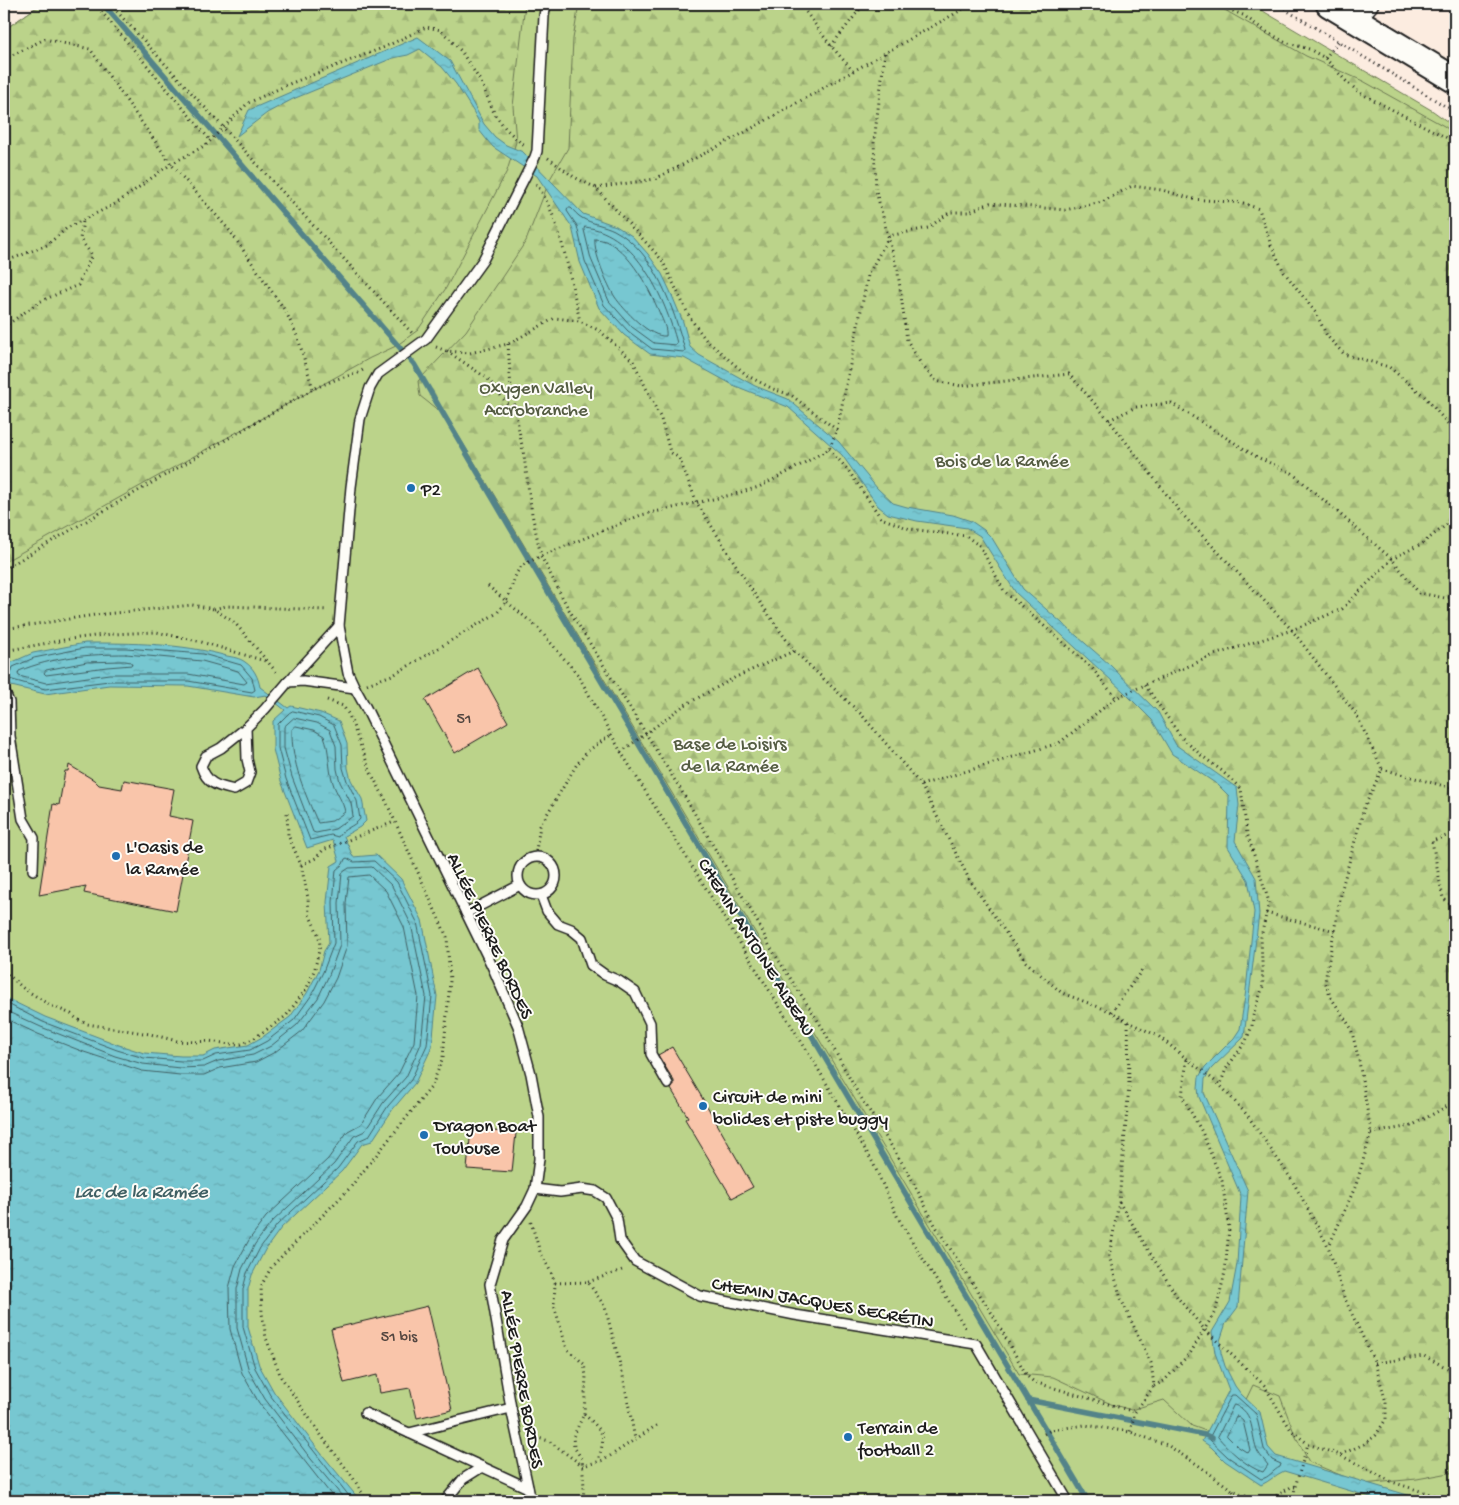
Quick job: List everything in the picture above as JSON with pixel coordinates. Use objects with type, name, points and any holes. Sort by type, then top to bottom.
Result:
[{"type":"main road","points":[[1329,4],[1362,12],[1455,80]]},
{"type":"lane","points":[[536,154],[546,4]]},
{"type":"lane","name":"ALLÉE PIERRE BORDES","points":[[531,1501],[511,1408],[490,1284],[503,1240],[527,1206],[535,1189],[539,1159],[539,1117],[531,1074],[518,1026],[493,968],[348,673],[339,626],[351,487],[360,419],[370,388],[378,374],[426,339],[483,260],[536,154]]},
{"type":"lane","points":[[246,728],[247,759],[250,772],[246,783],[234,790],[209,782],[201,766],[206,756],[221,748],[246,728],[339,626]]},
{"type":"lane","points":[[288,682],[303,681],[355,688]]},
{"type":"lane","points":[[4,691],[8,702],[10,736],[23,819],[34,838],[33,870]]},
{"type":"lane","points":[[535,856],[546,859],[554,867],[556,878],[551,889],[541,895],[529,894],[520,885],[518,873],[523,862],[535,856]]},
{"type":"lane","points":[[466,913],[520,885]]},
{"type":"lane","points":[[541,895],[547,911],[558,924],[571,929],[582,938],[591,966],[635,992],[650,1023],[651,1054],[668,1084]]},
{"type":"lane","points":[[535,1189],[560,1192],[582,1189],[595,1190],[606,1198],[617,1219],[620,1240],[634,1262]]},
{"type":"lane","name":"CHEMIN JACQUES SECRÉTIN","points":[[634,1262],[700,1296],[717,1301],[976,1344]]},
{"type":"lane","points":[[976,1344],[1068,1501]]},
{"type":"lane","points":[[409,1433],[511,1408]]},
{"type":"lane","points":[[365,1413],[528,1488]]},
{"type":"lane","points":[[445,1501],[463,1479],[482,1467]]},
{"type":"path","points":[[95,4],[211,139]]},
{"type":"path","points":[[110,4],[222,129],[412,333],[446,351],[488,379],[516,415]]},
{"type":"path","points":[[800,4],[831,46],[853,71]]},
{"type":"path","points":[[831,46],[864,4]]},
{"type":"path","points":[[596,188],[655,179],[740,135],[972,4]]},
{"type":"path","points":[[1214,4],[1243,15],[1265,31],[1285,42],[1308,49],[1325,58],[1360,93],[1455,142]]},
{"type":"path","points":[[1276,4],[1455,112]]},
{"type":"path","points":[[4,262],[47,245],[68,228],[117,202],[171,164],[206,145],[248,103],[289,84],[385,47],[426,27],[441,30],[461,51],[481,82],[495,115],[506,129],[536,154],[596,188],[662,260],[690,318],[706,340],[748,376],[773,389],[791,395],[836,432]]},
{"type":"path","points":[[4,59],[45,39],[90,49],[171,164],[230,231],[286,312],[298,338],[313,389]]},
{"type":"path","points":[[1325,58],[1339,41]]},
{"type":"path","points":[[885,53],[874,141],[876,191],[898,273],[907,340],[921,364],[936,381],[961,386],[1068,374],[1109,420],[1181,514],[1292,630],[1356,714],[1382,770]]},
{"type":"path","points":[[526,174],[537,184],[559,234],[580,321]]},
{"type":"path","points":[[889,236],[928,228],[950,212],[970,212],[990,203],[1065,210],[1102,202],[1132,186],[1162,190],[1193,199],[1244,204],[1259,209],[1271,245],[1284,272],[1316,313],[1327,336],[1344,354],[1389,367],[1424,396],[1455,432]]},
{"type":"path","points":[[4,327],[39,302],[78,285],[92,255],[80,239],[83,220]]},
{"type":"path","points":[[355,688],[395,674],[497,613],[506,602],[516,574],[521,566],[641,515],[759,487],[829,449],[836,432],[868,275],[889,236]]},
{"type":"path","points":[[446,351],[470,354],[508,344],[555,318],[580,321],[600,331],[633,361],[661,419],[670,452],[679,458],[697,502],[753,592],[794,652],[861,714],[921,785],[969,879],[1026,962],[1062,993],[1112,1012],[1158,1036],[1220,1085],[1248,1116],[1292,1180],[1328,1246],[1344,1297],[1376,1363],[1386,1402],[1386,1419],[1376,1435],[1364,1444],[1340,1455]]},
{"type":"path","points":[[508,344],[511,390],[541,556],[568,608],[681,790],[770,947],[822,1027],[855,1088],[909,1174],[935,1225],[993,1315],[1027,1376],[1034,1382],[1135,1412]]},
{"type":"path","points":[[4,569],[313,389],[358,373]]},
{"type":"path","points":[[1109,420],[1136,407],[1171,403],[1257,457],[1292,473],[1392,559],[1419,593],[1455,598]]},
{"type":"path","points":[[829,449],[848,470],[881,518],[910,529],[966,536],[980,546],[1004,591],[1091,667],[1116,698]]},
{"type":"path","points":[[921,785],[1059,743],[1122,695],[1214,655],[1292,630],[1342,609],[1392,559],[1423,543],[1455,518]]},
{"type":"path","name":"CHEMIN ANTOINE ALBEAU","points":[[488,586],[538,628],[578,675],[621,752],[814,1062],[873,1164],[898,1218],[976,1344]]},
{"type":"path","points":[[4,629],[162,607],[192,606],[214,609],[226,606],[319,609],[340,612]]},
{"type":"path","points":[[214,609],[235,623],[274,671],[288,682]]},
{"type":"path","points":[[4,651],[41,642],[70,638],[156,632],[198,641],[266,661]]},
{"type":"path","points":[[621,752],[683,706],[736,677],[794,652]]},
{"type":"path","points":[[1145,685],[1181,737],[1241,789],[1247,833],[1269,902],[1260,937],[1263,986],[1246,1041],[1226,1068],[1220,1085]]},
{"type":"path","points":[[322,698],[343,706],[350,715],[371,773],[447,937],[450,981],[443,1057],[432,1086],[349,1189],[272,1266],[261,1286],[262,1313],[266,1338],[281,1378],[352,1476],[367,1501]]},
{"type":"path","points":[[535,856],[540,826],[577,764],[589,750],[611,735]]},
{"type":"path","points":[[1382,770],[1455,789]]},
{"type":"path","points":[[1328,1246],[1356,1185],[1371,1133],[1359,1061],[1351,1028],[1330,996],[1325,981],[1342,888],[1364,808],[1382,770]]},
{"type":"path","points":[[4,972],[48,1004],[71,1014],[87,1024],[150,1034],[177,1041],[209,1041],[235,1044],[253,1040],[286,1016],[307,988],[315,968],[320,946],[309,914],[308,898],[301,866],[288,835],[287,812]]},
{"type":"path","points":[[301,866],[316,858],[323,850],[394,822]]},
{"type":"path","points":[[1455,833],[1432,841],[1443,898],[1455,908]]},
{"type":"path","points":[[1266,913],[1335,931]]},
{"type":"path","points":[[1112,1012],[1144,967]]},
{"type":"path","points":[[1128,1022],[1129,1086],[1119,1202],[1109,1256],[1121,1299],[1151,1363],[1154,1386]]},
{"type":"path","points":[[1130,1432],[1135,1412],[1154,1386],[1164,1381],[1191,1352],[1205,1330],[1216,1310],[1225,1272],[1230,1228],[1222,1180],[1202,1132],[1182,1096],[1187,1058]]},
{"type":"path","points":[[1371,1133],[1411,1126],[1455,1102]]},
{"type":"path","points":[[1119,1202],[1176,1297],[1205,1330],[1264,1385],[1292,1430],[1308,1444],[1340,1455],[1392,1482],[1452,1501]]},
{"type":"path","points":[[527,1206],[540,1252],[552,1272],[555,1283],[554,1305],[567,1349],[584,1364],[586,1376],[584,1414],[573,1437],[574,1447],[582,1459],[583,1501]]},
{"type":"path","points":[[555,1283],[588,1282],[628,1268],[634,1262]]},
{"type":"path","points":[[588,1282],[605,1307],[623,1376],[635,1439]]},
{"type":"path","points":[[1376,1363],[1424,1356],[1455,1372]]},
{"type":"path","points":[[584,1414],[601,1430],[604,1439],[598,1461]]},
{"type":"path","points":[[583,1466],[604,1460],[658,1425]]},
{"type":"path","points":[[1051,1430],[1085,1425],[1130,1432],[1167,1445],[1232,1490],[1261,1501]]},
{"type":"path","points":[[516,1433],[549,1441],[583,1466]]},
{"type":"path","points":[[1293,1501],[1295,1487],[1308,1444]]},
{"type":"path","points":[[1268,1501],[1291,1487],[1295,1487]]},
{"type":"path","points":[[1232,1490],[1239,1501]]},
{"type":"green space","name":"Base de Loisirs de la Ramée","points":[[41,4],[1251,4],[1433,111],[1455,127],[1455,1501],[4,1501],[4,30]]},
{"type":"green space","points":[[41,4],[525,4],[513,106],[516,142],[507,171],[446,288],[418,330],[396,346],[370,358],[4,562],[4,30]]},
{"type":"green space","name":"Bois de la Ramée","points":[[579,4],[1214,4],[1306,56],[1363,81],[1455,134],[1455,1472],[1417,1479],[1362,1484],[1309,1462],[1295,1435],[1280,1396],[1253,1385],[1239,1414],[1220,1436],[1192,1426],[1164,1400],[1131,1410],[1111,1404],[1053,1377],[1019,1374],[448,418],[420,396],[418,381],[466,331],[526,241],[550,179],[568,148],[573,39]]},
{"type":"water","points":[[418,37],[450,61],[484,124],[495,137],[506,145],[523,152],[583,214],[616,226],[632,236],[648,254],[662,274],[671,293],[683,322],[690,347],[699,355],[755,386],[788,399],[839,442],[877,488],[893,503],[953,515],[971,521],[984,530],[992,538],[1023,589],[1109,664],[1158,712],[1176,745],[1237,788],[1239,805],[1235,841],[1256,878],[1259,914],[1244,1037],[1211,1069],[1205,1079],[1204,1093],[1248,1191],[1238,1307],[1226,1323],[1220,1341],[1221,1353],[1235,1386],[1260,1412],[1268,1447],[1276,1456],[1428,1501],[1384,1501],[1284,1471],[1261,1485],[1225,1461],[1202,1441],[1229,1390],[1215,1353],[1212,1332],[1230,1302],[1237,1264],[1241,1196],[1199,1097],[1199,1077],[1205,1067],[1234,1038],[1240,1029],[1254,912],[1248,880],[1228,847],[1229,796],[1218,785],[1172,754],[1152,720],[1016,593],[980,536],[967,528],[917,521],[888,514],[878,506],[842,455],[788,407],[733,385],[684,358],[650,354],[624,335],[599,308],[580,262],[572,227],[537,176],[493,147],[479,130],[479,122],[456,84],[442,67],[420,49],[408,55],[393,58],[293,99],[267,113],[237,136],[249,110]]},
{"type":"water","name":"Lac de la Ramée","points":[[85,643],[174,646],[192,648],[238,659],[248,664],[253,670],[260,687],[288,708],[291,706],[321,713],[339,721],[347,744],[348,768],[351,780],[362,799],[366,821],[360,827],[344,836],[353,857],[376,855],[401,879],[422,920],[437,996],[432,1047],[415,1083],[393,1109],[372,1141],[362,1144],[342,1171],[281,1228],[265,1250],[252,1275],[248,1289],[248,1327],[259,1365],[274,1392],[359,1501],[4,1501],[4,997],[45,1017],[144,1053],[203,1056],[215,1050],[248,1045],[290,1017],[307,993],[319,970],[324,951],[329,943],[327,902],[331,866],[339,861],[333,840],[307,848],[281,781],[273,749],[273,721],[285,710],[266,695],[254,697],[188,686],[109,685],[45,694],[7,685],[4,687],[4,675],[6,675],[8,664],[33,653]]},
{"type":"building","points":[[478,668],[508,722],[455,753],[425,700]]},
{"type":"building","name":"L'Oasis de la Ramée","points":[[69,765],[99,785],[122,789],[124,780],[174,789],[169,816],[193,821],[176,911],[84,893],[86,886],[39,895],[53,804],[59,805],[65,771],[68,771]]},
{"type":"building","points":[[672,1047],[753,1187],[732,1198],[685,1119],[688,1117],[671,1089],[674,1081],[658,1055]]},
{"type":"building","points":[[471,1129],[516,1133],[512,1172],[467,1169]]},
{"type":"building","points":[[428,1306],[452,1410],[417,1418],[410,1388],[380,1393],[377,1375],[344,1383],[331,1329]]},
{"type":"waterway","points":[[103,4],[414,364],[1088,1501]]},
{"type":"waterway","points":[[1028,1400],[1205,1435],[1212,1438]]},
{"type":"place","name":"P2","points":[[411,488]]},
{"type":"place","name":"L'Oasis de la Ramée","points":[[116,856]]},
{"type":"place","name":"Circuit de mini bolides et piste buggy","points":[[703,1106]]},
{"type":"place","name":"Dragon Boat Toulouse","points":[[424,1135]]},
{"type":"place","name":"Terrain de football 2","points":[[848,1437]]},
{"type":"park label","name":"Oxygen Valley Accrobranche","points":[[536,397]]}]
